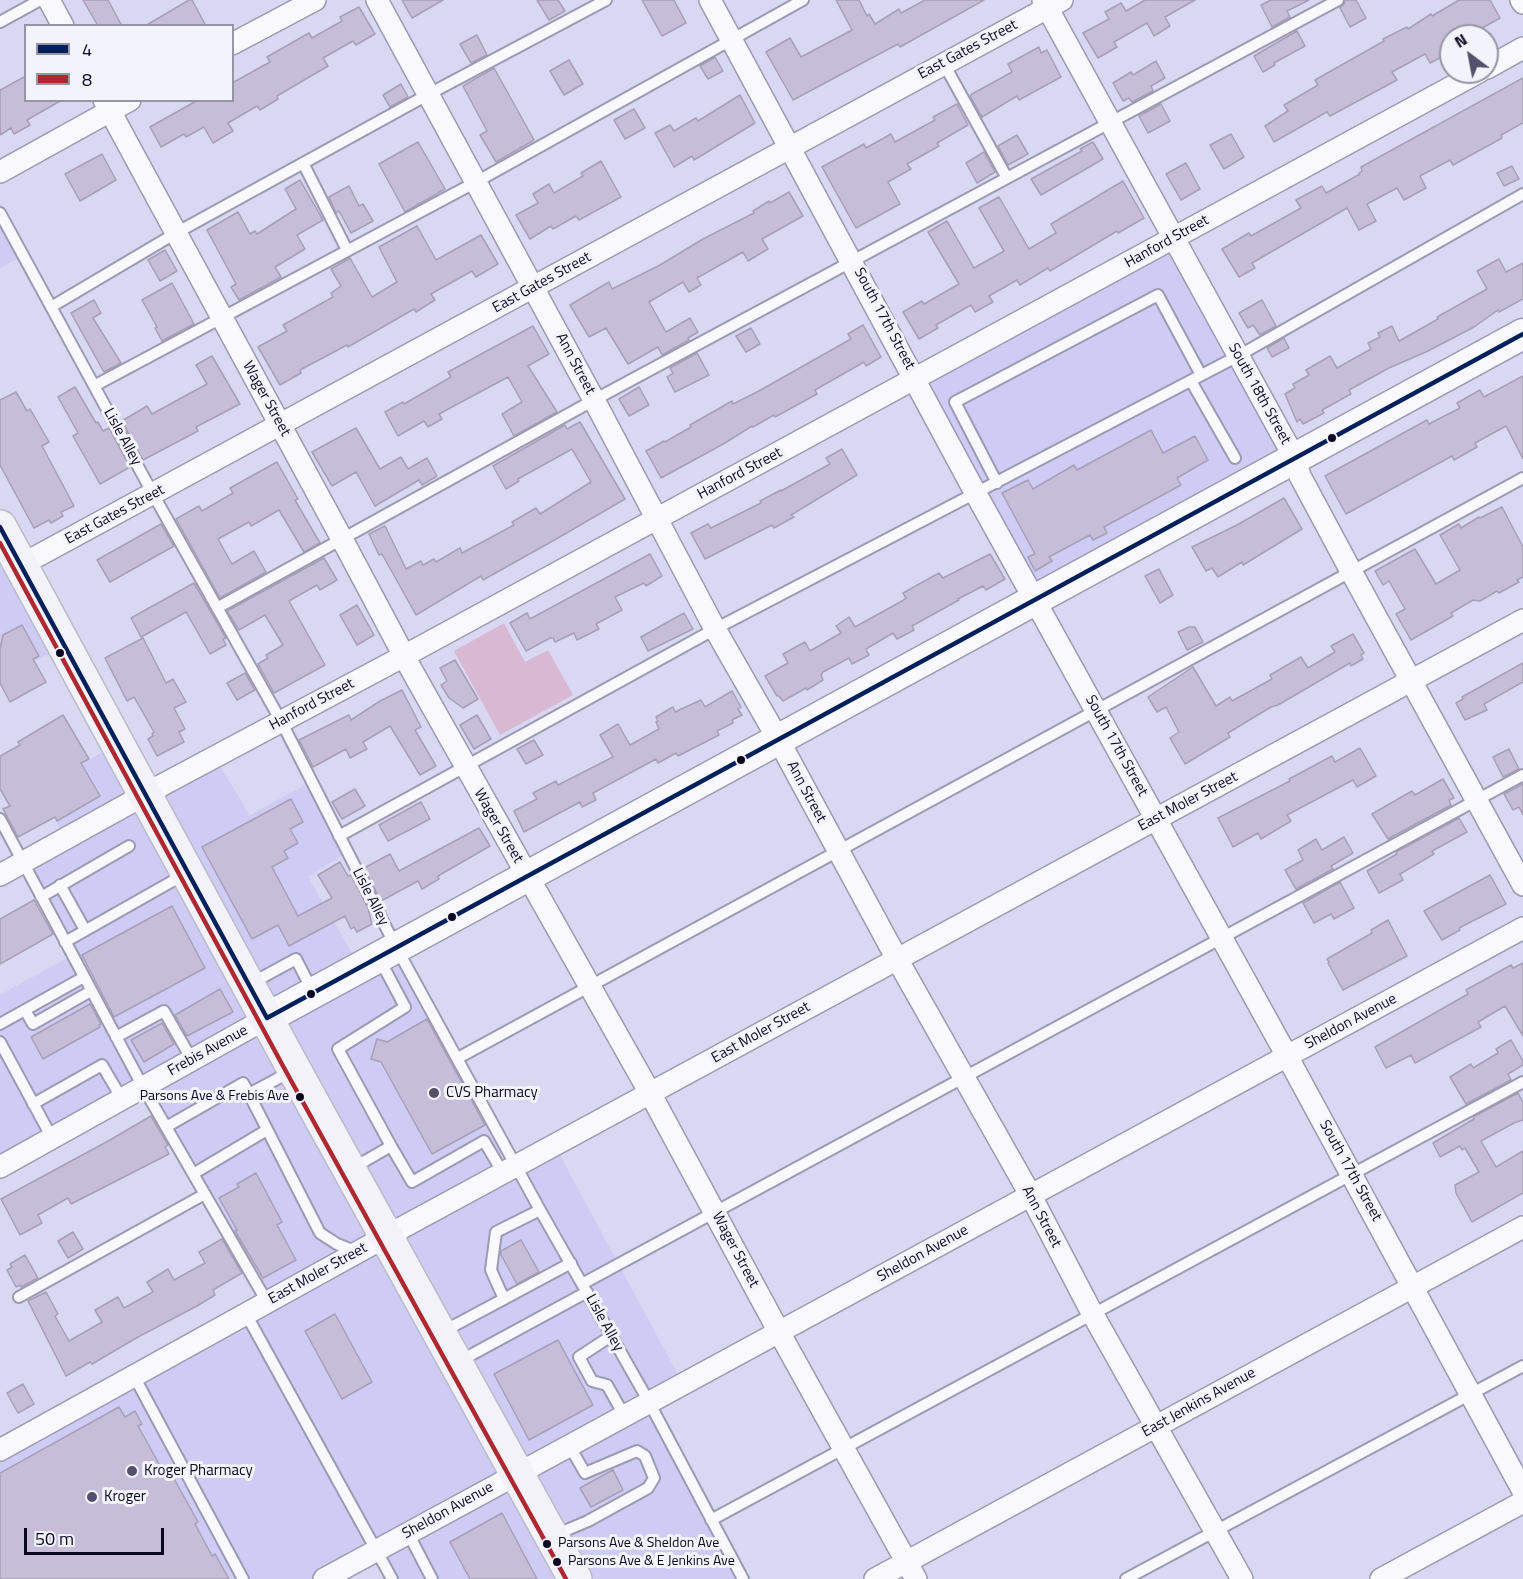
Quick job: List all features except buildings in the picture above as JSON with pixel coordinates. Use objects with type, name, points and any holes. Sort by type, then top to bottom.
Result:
[{"type":"main road","name":"Frebis Avenue","points":[[267,1018],[1523,334]]},
{"type":"main road","points":[[8,549],[575,1579]]},
{"type":"street","points":[[49,0],[62,24]]},
{"type":"street","points":[[234,43],[315,0]]},
{"type":"street","name":"Ann Street","points":[[377,0],[594,400],[715,629],[1030,1196],[1092,1313],[1242,1579]]},
{"type":"street","name":"South 17th Street","points":[[710,0],[853,261],[976,494],[1352,1174],[1523,1491]]},
{"type":"street","name":"South 18th Street","points":[[1051,3],[1110,123],[1294,458],[1300,476],[1352,573],[1523,885]]},
{"type":"street","name":"East Gates Street","points":[[8,549],[153,494],[944,64],[1051,3]]},
{"type":"street","points":[[1499,61],[1523,48]]},
{"type":"street","name":"Hanford Street","points":[[0,875],[1457,84]]},
{"type":"street","points":[[0,172],[107,106],[122,102]]},
{"type":"street","name":"Wager Street","points":[[107,106],[464,766],[650,1094],[843,1449],[912,1570]]},
{"type":"street","name":"East Moler Street","points":[[0,1450],[386,1236],[1523,620]]},
{"type":"street","name":"Sheldon Avenue","points":[[324,1579],[1523,928]]},
{"type":"street","name":"Frebis Avenue","points":[[1,1164],[267,1018]]},
{"type":"street","name":"East Jenkins Avenue","points":[[875,1579],[912,1570],[1157,1426],[1523,1227]]},
{"type":"street","points":[[1381,1579],[1523,1502]]},
{"type":"lane","points":[[0,22],[40,0]]},
{"type":"lane","points":[[51,307],[176,233],[606,0]]},
{"type":"lane","points":[[94,386],[476,182],[803,0]]},
{"type":"lane","points":[[217,608],[594,400],[1338,0]]},
{"type":"lane","points":[[944,64],[1007,178]]},
{"type":"lane","points":[[303,163],[347,250]]},
{"type":"lane","points":[[339,836],[715,629],[1238,356],[1523,194]]},
{"type":"lane","name":"Lisle Alley","points":[[0,213],[153,494],[281,721],[339,836],[387,952],[458,1058],[510,1170],[540,1210],[649,1402],[743,1579]]},
{"type":"lane","points":[[997,483],[955,402],[975,391],[1158,295],[1201,375]]},
{"type":"lane","points":[[1191,381],[1235,458]]},
{"type":"lane","points":[[458,1058],[1523,478]]},
{"type":"lane","points":[[456,1363],[716,1213],[1523,775]]},
{"type":"lane","points":[[0,819],[143,1087],[267,1302]]},
{"type":"lane","points":[[40,897],[129,846]]},
{"type":"lane","points":[[65,942],[188,873]]},
{"type":"lane","points":[[60,885],[84,930]]},
{"type":"lane","points":[[387,952],[405,1007],[338,1048],[391,1146],[412,1182],[484,1141],[510,1170]]},
{"type":"lane","points":[[249,984],[296,959],[314,993]]},
{"type":"lane","points":[[0,1024],[84,977]]},
{"type":"lane","points":[[25,1010],[33,1024],[91,991]]},
{"type":"lane","points":[[116,1037],[164,1011],[192,1060]]},
{"type":"lane","points":[[0,1042],[52,1138]]},
{"type":"lane","points":[[33,1104],[102,1065],[122,1099]]},
{"type":"lane","points":[[249,1094],[294,1069]]},
{"type":"lane","points":[[711,1520],[1523,1082]]},
{"type":"lane","points":[[166,1127],[243,1083],[320,1233],[337,1244],[358,1252]]},
{"type":"lane","points":[[193,1174],[267,1130]]},
{"type":"lane","points":[[350,1170],[391,1146]]},
{"type":"lane","points":[[19,1297],[205,1194]]},
{"type":"lane","points":[[504,1299],[491,1270],[496,1232],[540,1210]]},
{"type":"lane","points":[[440,1333],[570,1263]]},
{"type":"lane","points":[[246,1314],[392,1579]]},
{"type":"lane","points":[[611,1336],[579,1357],[592,1381],[607,1385],[624,1415]]},
{"type":"lane","points":[[1126,1579],[1523,1366]]},
{"type":"lane","points":[[134,1376],[243,1579]]},
{"type":"lane","points":[[552,1536],[588,1521],[648,1488],[654,1478],[645,1456],[637,1450],[585,1473],[569,1445]]},
{"type":"lane","points":[[408,1533],[432,1579]]},
{"type":"shaded area","points":[[0,204],[28,253],[0,268]]},
{"type":"shaded area","points":[[1176,235],[1295,458],[1033,599],[913,376]]},
{"type":"shaded area","points":[[0,526],[64,645],[0,681]]},
{"type":"shaded area","points":[[504,623],[525,662],[548,650],[573,695],[500,735],[454,651]]},
{"type":"shaded area","points":[[117,743],[145,795],[213,755],[250,815],[312,781],[351,850],[308,877],[359,965],[400,943],[519,1164],[554,1144],[682,1382],[651,1399],[745,1579],[390,1579],[373,1550],[320,1579],[0,1579],[0,1451],[266,1302],[146,1091],[0,1164],[0,995],[76,953],[22,861],[65,837],[39,790]]},
{"type":"transit line","name":"4","points":[[267,1018],[1523,334]]},
{"type":"transit line","name":"4","points":[[0,527],[267,1018]]},
{"type":"transit line","name":"8","points":[[0,543],[283,1066],[566,1579]]},
{"type":"place","name":"CVS Pharmacy","points":[[434,1093]]},
{"type":"place","name":"Parsons Ave & Frebis Ave","points":[[300,1097]]},
{"type":"place","name":"Kroger Pharmacy","points":[[132,1471]]},
{"type":"place","name":"Kroger","points":[[92,1497]]},
{"type":"place","name":"Parsons Ave & Sheldon Ave","points":[[547,1544]]},
{"type":"place","name":"Parsons Ave & E Jenkins Ave","points":[[557,1562]]}]
